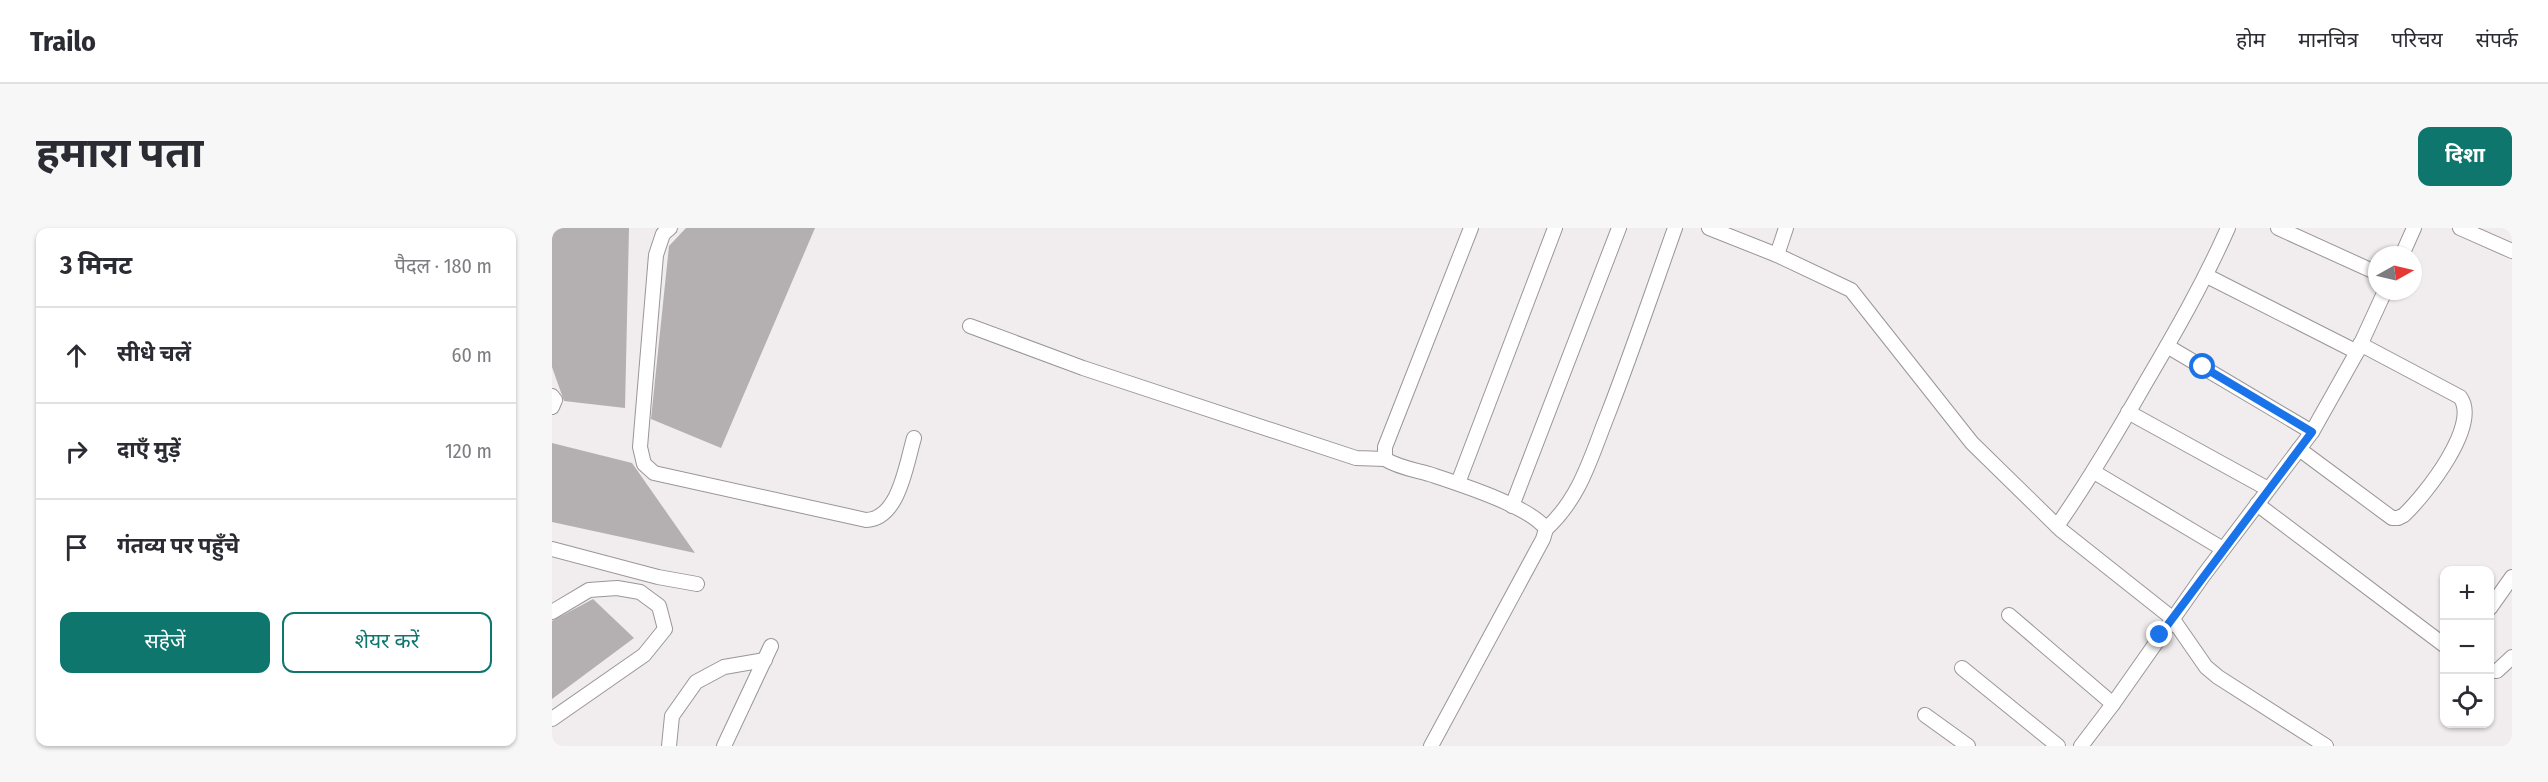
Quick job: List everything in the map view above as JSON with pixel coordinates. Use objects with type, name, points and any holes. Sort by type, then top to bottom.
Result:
[{"type":"street","points":[[670,228],[663,234],[656,255],[640,447],[645,464],[654,473],[866,520],[877,520],[888,511],[895,500],[914,438]]},
{"type":"street","points":[[1385,459],[1385,447],[1471,228]]},
{"type":"street","points":[[1458,483],[1555,228]]},
{"type":"street","points":[[1512,506],[1619,228]]},
{"type":"street","points":[[1431,746],[1543,539],[1546,529],[1570,503],[1582,479],[1627,366],[1675,228]]},
{"type":"street","points":[[1709,228],[1837,281],[1851,290],[1972,443],[2057,525],[2172,618],[2206,667],[2218,677],[2326,746]]},
{"type":"street","points":[[1777,255],[1786,228]]},
{"type":"street","points":[[2057,525],[2094,472],[2167,346],[2207,276],[2228,228]]},
{"type":"street","points":[[2278,228],[2368,269]]},
{"type":"street","points":[[2406,246],[2414,228]]},
{"type":"street","points":[[2460,228],[2512,251]]},
{"type":"street","points":[[2207,276],[2460,397],[2465,404],[2464,420],[2436,480],[2404,515],[2398,518],[2392,518],[2299,449]]},
{"type":"street","points":[[2081,746],[2172,618],[2312,432],[2359,348],[2381,300]]},
{"type":"street","points":[[970,326],[1083,368],[1356,458],[1385,459],[1458,483],[1512,506],[1535,519],[1546,529]]},
{"type":"street","points":[[2167,346],[2312,432]]},
{"type":"street","points":[[552,396],[555,400],[552,406]]},
{"type":"street","points":[[2128,412],[2268,489]]},
{"type":"street","points":[[2094,472],[2223,549]]},
{"type":"street","points":[[2257,504],[2440,641]]},
{"type":"street","points":[[552,549],[658,577],[697,584]]},
{"type":"street","points":[[2494,602],[2512,577]]},
{"type":"street","points":[[552,612],[589,591],[617,588],[640,592],[660,606],[665,629],[644,655],[552,718]]},
{"type":"street","points":[[2009,615],[2113,704]]},
{"type":"street","points":[[724,746],[771,646]]},
{"type":"street","points":[[2494,670],[2500,669],[2512,657]]},
{"type":"street","points":[[669,746],[672,716],[696,682],[724,667],[765,660]]},
{"type":"street","points":[[1962,668],[2058,746]]},
{"type":"street","points":[[1925,715],[1968,746]]},
{"type":"building","points":[[552,228],[629,228],[625,408],[564,401],[552,367]]},
{"type":"building","points":[[686,228],[815,228],[721,448],[651,419],[669,246]]},
{"type":"building","points":[[552,443],[632,463],[695,553],[552,522]]},
{"type":"building","points":[[593,599],[634,638],[552,699],[552,621]]},
{"type":"route","points":[[2160,635],[2312,432],[2203,367]]}]
